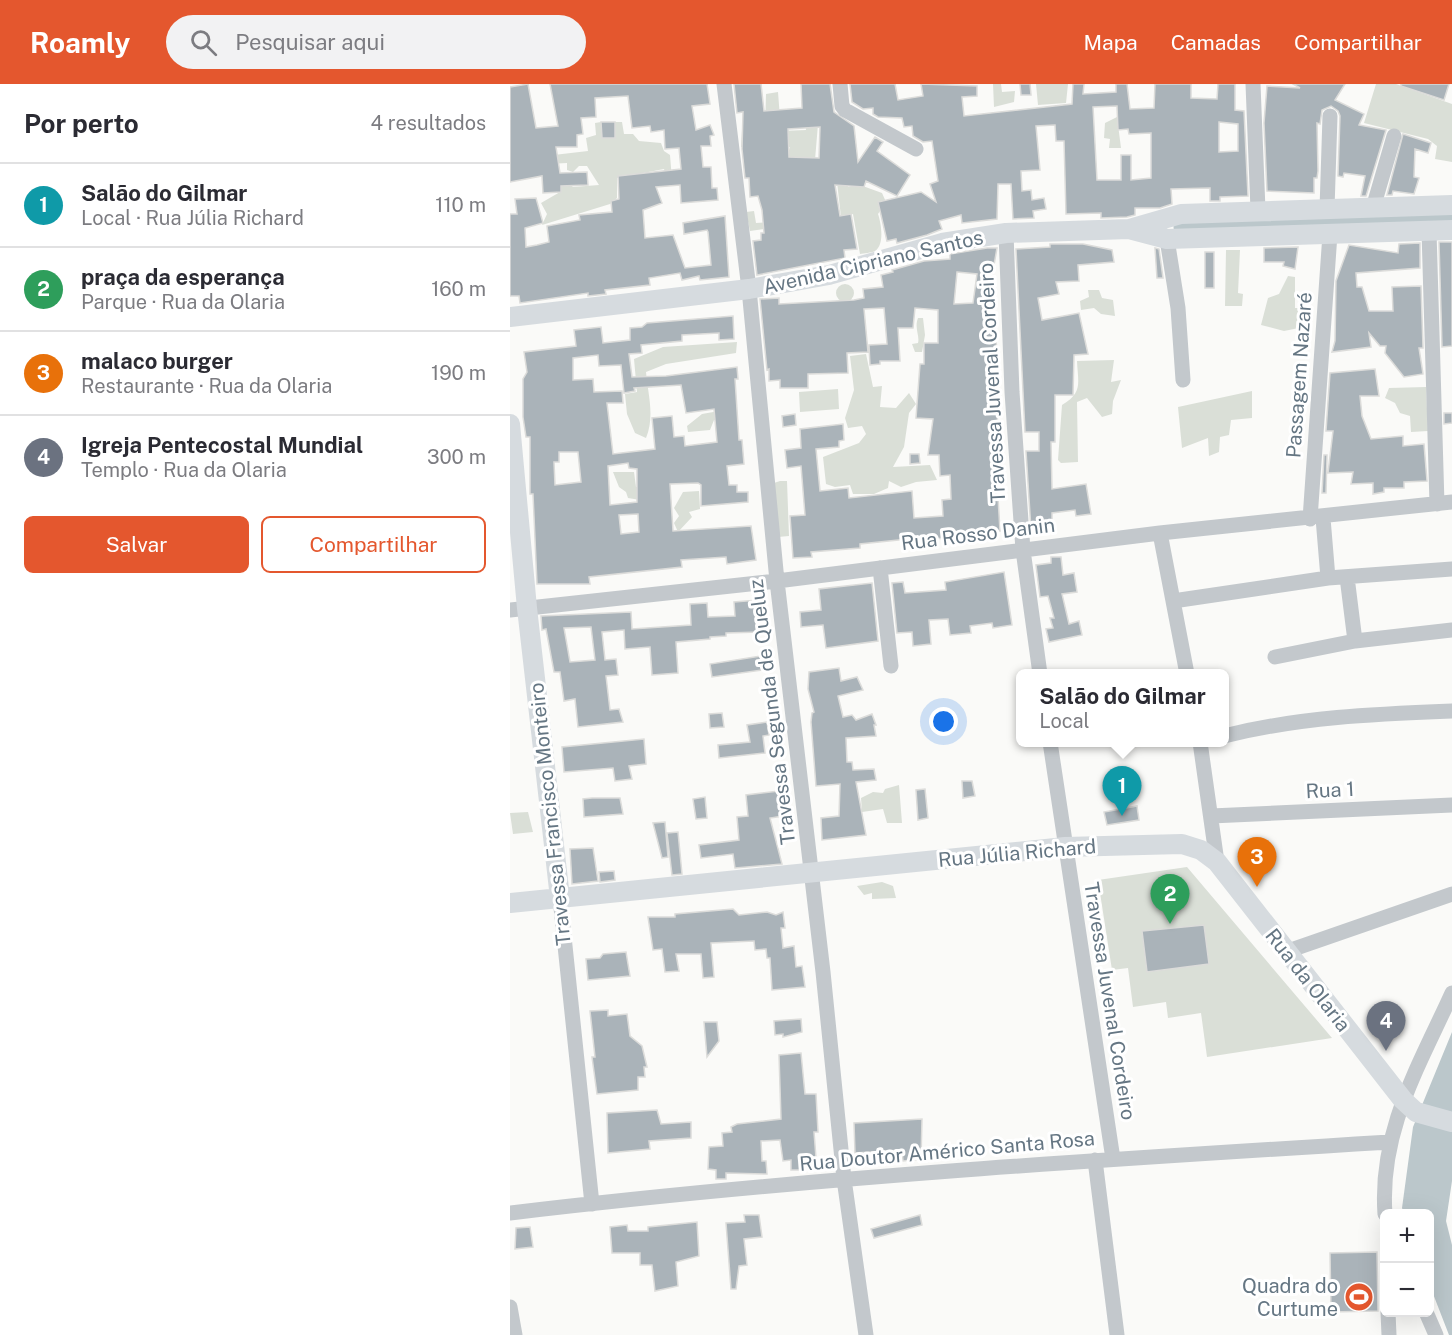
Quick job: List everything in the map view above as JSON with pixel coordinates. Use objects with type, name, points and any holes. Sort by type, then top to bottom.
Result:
[{"type":"street","name":"Travessa Segunda de Queluz","points":[[724,84],[749,289],[777,582],[812,874],[844,1179],[866,1335]]},
{"type":"street","points":[[840,84],[842,106],[845,110],[916,149]]},
{"type":"street","points":[[1253,84],[1258,210]]},
{"type":"street","points":[[1327,209],[1330,116]]},
{"type":"street","points":[[1373,208],[1394,136]]},
{"type":"street","name":"Avenida Cipriano Santos","points":[[510,317],[749,289],[829,275],[942,243],[1006,233],[1130,229],[1181,214],[1452,205]]},
{"type":"street","name":"Avenida Cipriano Santos","points":[[1130,229],[1167,239],[1452,230]]},
{"type":"street","points":[[1429,231],[1445,503]]},
{"type":"street","name":"Travessa Juvenal Cordeiro","points":[[1006,233],[1012,392],[1023,550],[1039,669]]},
{"type":"street","name":"Passagem Nazaré","points":[[1328,578],[1317,518],[1330,234]]},
{"type":"street","points":[[1167,239],[1179,308],[1183,380]]},
{"type":"street","name":"Travessa Francisco Monteiro","points":[[510,424],[518,609],[560,898],[592,1204]]},
{"type":"street","name":"Rua Rosso Danin","points":[[518,609],[777,582],[1160,533],[1445,503]]},
{"type":"street","points":[[1160,533],[1186,669]]},
{"type":"street","points":[[880,568],[891,666]]},
{"type":"street","points":[[1173,601],[1328,578],[1452,569]]},
{"type":"street","points":[[1347,577],[1355,641]]},
{"type":"street","points":[[1275,657],[1355,641],[1452,630]]},
{"type":"street","points":[[1229,735],[1274,725],[1330,717],[1452,711]]},
{"type":"street","name":"Travessa Juvenal Cordeiro","points":[[1051,747],[1113,1159]]},
{"type":"street","points":[[1202,747],[1217,862]]},
{"type":"street","name":"Rua 1","points":[[1211,816],[1452,805]]},
{"type":"street","name":"Rua Júlia Richard","points":[[510,903],[1065,847],[1182,844],[1201,850],[1217,862]]},
{"type":"street","name":"Rua da Olaria","points":[[1217,862],[1410,1106]]},
{"type":"street","points":[[1286,952],[1452,894]]},
{"type":"street","points":[[1385,1209],[1385,1162],[1389,1142],[1410,1106],[1452,993]]},
{"type":"street","points":[[1410,1106],[1452,1122]]},
{"type":"street","name":"Rua Doutor Américo Santa Rosa","points":[[510,1213],[844,1179],[1095,1160],[1389,1142]]},
{"type":"street","points":[[1095,1160],[1118,1335]]},
{"type":"street","points":[[510,1307],[515,1335]]},
{"type":"street","points":[[1388,1317],[1389,1335]]},
{"type":"street","points":[[1428,1317],[1436,1335]]},
{"type":"shaded area","points":[[993,84],[1001,84],[1002,92],[1015,91],[1014,102],[994,107]]},
{"type":"shaded area","points":[[1036,84],[1068,84],[1066,103],[1038,105]]},
{"type":"shaded area","points":[[1376,84],[1396,84],[1452,104],[1452,162],[1435,159],[1437,146],[1428,139],[1364,123]]},
{"type":"shaded area","points":[[778,92],[781,131],[806,130],[805,121],[818,124],[815,160],[801,157],[801,165],[784,167],[790,147],[741,147],[742,131],[765,132],[766,94]]},
{"type":"shaded area","points":[[1117,117],[1121,148],[1109,148],[1110,139],[1104,138],[1105,123]]},
{"type":"shaded area","points":[[601,122],[602,138],[615,138],[614,122],[622,122],[624,134],[633,134],[639,141],[661,143],[664,151],[670,155],[672,180],[668,184],[664,169],[617,178],[617,198],[610,204],[542,225],[547,214],[541,203],[560,192],[559,183],[567,182],[573,187],[599,185],[587,166],[579,166],[573,172],[567,170],[567,163],[548,164],[545,156],[588,151],[586,138],[596,135],[595,123]]},
{"type":"shaded area","points":[[847,181],[848,187],[860,185],[882,193],[886,202],[878,214],[881,228],[880,244],[873,252],[860,254],[853,214],[841,217],[837,182]]},
{"type":"shaded area","points":[[1452,209],[1452,222],[1174,233],[1173,220]]},
{"type":"shaded area","points":[[754,211],[756,223],[785,221],[794,225],[750,231],[746,212]]},
{"type":"shaded area","points":[[1226,250],[1240,250],[1238,293],[1243,294],[1242,306],[1225,306]]},
{"type":"shaded area","points":[[1288,276],[1295,277],[1295,308],[1301,308],[1299,328],[1284,331],[1261,325],[1268,298],[1279,294]]},
{"type":"shaded area","points":[[845,284],[851,287],[854,293],[851,299],[845,302],[839,299],[836,293],[839,287]]},
{"type":"shaded area","points":[[1088,290],[1099,290],[1102,298],[1113,300],[1115,316],[1101,314],[1094,308],[1081,310],[1080,301],[1089,297]]},
{"type":"shaded area","points":[[918,318],[923,318],[925,335],[922,352],[915,352],[912,344],[918,343]]},
{"type":"shaded area","points":[[737,342],[736,353],[666,364],[646,372],[650,405],[649,430],[646,438],[635,433],[627,414],[625,394],[637,392],[634,359],[663,347]]},
{"type":"shaded area","points":[[866,354],[873,387],[882,386],[880,407],[896,408],[909,393],[916,404],[909,413],[904,447],[893,467],[930,465],[937,480],[916,482],[901,487],[889,481],[888,488],[874,494],[853,494],[850,485],[835,487],[826,484],[823,457],[859,443],[866,434],[862,426],[848,428],[845,418],[854,390],[850,356]]},
{"type":"shaded area","points":[[1114,360],[1111,382],[1121,380],[1113,401],[1112,414],[1102,417],[1087,398],[1077,402],[1078,462],[1061,463],[1058,460],[1062,405],[1073,396],[1078,387],[1077,361]]},
{"type":"shaded area","points":[[1426,387],[1428,431],[1411,432],[1410,416],[1400,413],[1395,403],[1385,398],[1389,388]]},
{"type":"shaded area","points":[[838,389],[839,409],[800,412],[799,392]]},
{"type":"shaded area","points":[[1252,391],[1252,418],[1231,420],[1229,435],[1220,437],[1219,452],[1209,456],[1208,438],[1182,448],[1178,407]]},
{"type":"shaded area","points":[[736,408],[737,417],[714,420],[710,430],[688,432],[687,426],[702,414]]},
{"type":"shaded area","points":[[613,472],[634,472],[636,487],[643,487],[640,500],[628,498],[626,492],[619,487]]},
{"type":"shaded area","points":[[787,481],[789,536],[778,537],[774,483]]},
{"type":"shaded area","points":[[699,491],[700,509],[689,512],[692,517],[678,532],[674,523],[679,516],[674,508],[683,492]]},
{"type":"shaded area","points":[[899,785],[902,823],[887,823],[883,809],[862,812],[861,798],[873,792],[883,793],[885,789]]},
{"type":"shaded area","points":[[528,812],[533,832],[513,834],[510,813]]},
{"type":"shaded area","points":[[1187,867],[1332,1038],[1207,1057],[1201,1013],[1168,1018],[1166,1002],[1133,1007],[1128,968],[1112,970],[1098,880]]},
{"type":"shaded area","points":[[882,882],[893,886],[896,898],[872,899],[872,893],[864,895],[857,886]]},
{"type":"shaded area","points":[[1452,1032],[1452,1181],[1446,1221],[1452,1245],[1452,1335],[1449,1335],[1434,1296],[1434,1209],[1402,1208],[1413,1127]]},
{"type":"building","points":[[528,84],[536,128],[558,126],[550,84],[707,84],[710,104],[692,106],[696,130],[710,125],[714,135],[710,136],[711,146],[701,146],[703,167],[711,167],[712,188],[717,188],[718,200],[681,203],[680,185],[656,187],[662,203],[643,210],[645,238],[673,235],[685,268],[711,265],[707,230],[684,234],[683,223],[725,216],[729,277],[700,280],[699,276],[682,280],[680,273],[649,278],[650,285],[605,290],[606,294],[588,296],[588,293],[520,303],[519,296],[510,296],[510,214],[517,214],[515,199],[536,198],[543,223],[525,228],[526,247],[549,242],[547,226],[580,220],[579,215],[612,212],[611,201],[619,199],[618,176],[681,169],[679,148],[665,149],[664,130],[651,132],[650,126],[632,128],[628,96],[595,98],[596,117],[581,118],[583,134],[577,135],[577,147],[556,147],[560,173],[587,172],[588,185],[561,186],[561,192],[543,193],[542,176],[510,182],[510,87]]},
{"type":"building","points":[[734,84],[761,84],[764,111],[802,108],[801,84],[830,84],[834,112],[854,126],[858,162],[875,137],[883,142],[877,151],[910,175],[897,196],[866,181],[864,187],[835,185],[840,216],[851,214],[857,249],[844,250],[845,258],[757,275],[753,241],[761,240],[761,233],[764,233],[762,210],[758,196],[750,197],[749,178],[745,178],[742,149],[743,112],[737,113]],"holes":[[[820,127],[819,158],[789,157],[788,129]]]},
{"type":"building","points":[[850,84],[895,84],[898,100],[923,96],[921,84],[977,86],[977,96],[962,97],[964,116],[1072,104],[1073,84],[1084,84],[1083,94],[1116,92],[1116,84],[1127,84],[1130,109],[1154,108],[1155,84],[1191,84],[1191,98],[1217,99],[1218,84],[1235,84],[1235,110],[1244,111],[1248,196],[1220,197],[1220,201],[1210,201],[1210,188],[1171,189],[1172,204],[1160,208],[1135,208],[1135,215],[1127,217],[1101,218],[1101,213],[1066,214],[1064,141],[1056,141],[1055,125],[1036,126],[1040,170],[1021,171],[1022,191],[1031,190],[1032,200],[1044,198],[1046,209],[1033,211],[1034,218],[1013,219],[1011,184],[998,184],[997,219],[962,223],[961,215],[939,221],[942,229],[927,235],[897,243],[896,239],[887,241],[878,202],[921,192],[936,202],[930,184],[938,181],[932,141],[923,142],[913,136],[912,126],[904,127],[902,118],[878,117],[873,114],[873,108],[863,109],[852,102]],"holes":[[[1117,106],[1118,130],[1128,129],[1129,134],[1151,133],[1151,178],[1131,180],[1131,155],[1121,155],[1121,180],[1097,180],[1093,107]],[[1219,122],[1238,124],[1238,151],[1219,152]]]},
{"type":"building","points":[[1020,84],[1030,84],[1031,95],[1021,95]]},
{"type":"building","points":[[1293,84],[1345,84],[1335,100],[1364,114],[1359,125],[1386,130],[1366,196],[1361,196],[1365,176],[1344,173],[1343,177],[1338,176],[1340,116],[1338,111],[1331,106],[1322,110],[1320,124],[1317,123],[1318,171],[1317,178],[1314,178],[1314,193],[1267,191],[1264,123],[1267,86],[1300,88]]},
{"type":"building","points":[[1401,84],[1449,84],[1444,100],[1401,86]]},
{"type":"building","points":[[601,122],[615,122],[615,138],[602,138]]},
{"type":"building","points":[[1403,134],[1431,143],[1428,153],[1415,149],[1414,177],[1419,178],[1414,194],[1393,191],[1392,195],[1387,195]]},
{"type":"building","points":[[1439,242],[1452,242],[1452,346],[1442,347]]},
{"type":"building","points":[[1420,243],[1420,268],[1356,273],[1357,287],[1362,287],[1369,311],[1393,311],[1392,287],[1421,286],[1423,348],[1419,348],[1423,374],[1404,377],[1385,353],[1386,346],[1380,346],[1369,333],[1371,347],[1332,352],[1335,341],[1336,281],[1349,245],[1398,253],[1399,244]]},
{"type":"building","points":[[1050,244],[1083,244],[1112,250],[1114,262],[1078,265],[1079,281],[1056,282],[1059,294],[1038,298],[1042,320],[1079,313],[1088,354],[1074,355],[1073,395],[1055,395],[1055,442],[1051,442],[1052,489],[1086,484],[1091,514],[1076,516],[1075,510],[1052,513],[1052,528],[1031,530],[1026,451],[1039,451],[1039,432],[1025,432],[1016,249],[1050,247]]},
{"type":"building","points":[[1298,247],[1295,269],[1283,266],[1284,262],[1264,262],[1264,248]]},
{"type":"building","points":[[997,248],[991,282],[994,283],[994,302],[991,302],[991,333],[995,333],[998,357],[997,480],[1000,531],[957,535],[957,539],[918,538],[860,544],[860,548],[811,552],[812,557],[793,558],[790,516],[805,515],[801,466],[787,468],[785,450],[801,448],[800,429],[843,424],[844,440],[839,441],[839,447],[816,449],[820,491],[848,488],[849,498],[912,491],[914,518],[943,516],[942,500],[951,499],[950,475],[940,476],[939,455],[928,455],[933,419],[916,418],[920,364],[924,364],[924,343],[938,343],[938,310],[915,308],[913,328],[898,328],[900,361],[880,361],[880,364],[870,365],[869,345],[887,344],[884,308],[864,309],[868,352],[847,353],[848,373],[808,374],[808,388],[780,388],[780,380],[769,381],[760,299],[779,298],[779,304],[864,298],[863,289],[883,287],[881,275],[924,261],[950,259],[950,254]],"holes":[[[957,272],[977,274],[973,303],[954,304]]]},
{"type":"building","points":[[1155,248],[1159,249],[1163,278],[1157,278]]},
{"type":"building","points":[[1205,252],[1214,252],[1214,288],[1205,288]]},
{"type":"building","points":[[733,316],[734,339],[719,340],[719,333],[682,335],[682,341],[641,345],[642,353],[629,354],[632,377],[666,376],[737,367],[738,379],[735,379],[739,440],[742,440],[744,464],[727,466],[729,485],[737,485],[737,492],[748,492],[748,502],[701,506],[701,485],[698,483],[670,484],[673,531],[751,526],[756,560],[727,564],[726,557],[681,560],[682,567],[589,577],[590,584],[537,584],[533,494],[530,494],[530,437],[526,437],[523,417],[523,379],[527,372],[524,352],[576,346],[574,330],[601,327],[603,343],[630,340],[630,328],[642,327],[647,323]],"holes":[[[598,355],[599,366],[621,365],[624,393],[635,391],[634,388],[681,385],[686,413],[714,409],[717,442],[685,446],[684,436],[674,437],[672,416],[652,418],[655,449],[613,454],[607,403],[623,403],[622,391],[594,392],[593,379],[573,380],[573,358]],[[559,452],[578,452],[581,482],[555,485],[554,462],[559,462]],[[628,463],[629,468],[637,469],[637,502],[610,505],[608,466]],[[638,514],[639,532],[621,534],[619,515]]]},
{"type":"building","points":[[1375,369],[1379,396],[1360,396],[1362,416],[1371,439],[1403,436],[1403,446],[1424,444],[1427,481],[1404,482],[1404,488],[1384,488],[1384,492],[1373,494],[1373,483],[1351,484],[1353,472],[1328,473],[1333,431],[1326,431],[1330,373]]},
{"type":"building","points":[[1444,413],[1452,413],[1452,423],[1444,424]]},
{"type":"building","points":[[795,414],[796,425],[783,427],[782,416]]},
{"type":"building","points":[[910,454],[919,454],[920,463],[910,464]]},
{"type":"building","points":[[1324,455],[1327,455],[1326,493],[1322,493]]},
{"type":"building","points":[[1051,557],[1061,557],[1063,575],[1074,573],[1077,592],[1062,594],[1069,624],[1079,621],[1082,635],[1049,642],[1046,629],[1053,628],[1050,618],[1054,618],[1048,596],[1040,597],[1036,565],[1051,563]]},
{"type":"building","points":[[1004,572],[1012,625],[993,628],[992,623],[970,626],[971,633],[950,635],[948,619],[929,620],[931,644],[913,646],[912,632],[897,633],[892,583],[903,582],[905,593],[946,590],[945,582]]},
{"type":"building","points":[[872,583],[878,641],[826,648],[823,625],[801,627],[800,612],[821,610],[819,589]]},
{"type":"building","points":[[758,600],[760,632],[726,633],[726,636],[710,637],[710,639],[676,642],[678,673],[652,675],[650,647],[625,649],[624,630],[602,632],[605,660],[616,659],[618,675],[606,676],[610,710],[619,709],[623,722],[578,727],[575,699],[564,701],[560,672],[554,672],[546,629],[542,630],[541,616],[631,612],[632,629],[691,625],[690,604],[707,603],[708,617],[735,616],[734,602]],"holes":[[[591,627],[595,660],[570,662],[564,628]]]},
{"type":"building","points":[[767,655],[769,669],[712,677],[710,664]]},
{"type":"building","points":[[839,668],[841,681],[857,677],[863,690],[838,696],[843,717],[852,715],[856,720],[872,714],[876,725],[874,725],[876,736],[846,738],[847,762],[852,762],[853,770],[874,769],[876,780],[856,782],[866,835],[822,840],[821,818],[839,816],[840,784],[816,786],[811,722],[814,712],[808,689],[809,672]]},
{"type":"building","points":[[722,713],[724,727],[710,728],[709,714]]},
{"type":"building","points":[[767,722],[769,735],[763,736],[765,753],[719,758],[718,745],[750,742],[747,725]]},
{"type":"building","points":[[644,739],[646,764],[629,766],[632,779],[615,781],[613,768],[564,772],[562,747]]},
{"type":"building","points":[[962,781],[972,781],[975,796],[963,798]]},
{"type":"building","points":[[925,789],[928,818],[918,820],[916,790]]},
{"type":"building","points":[[779,791],[783,816],[770,818],[782,864],[735,868],[733,854],[701,858],[699,845],[739,840],[737,817],[748,816],[746,795]]},
{"type":"building","points":[[705,797],[707,818],[696,819],[693,799]]},
{"type":"building","points":[[620,798],[623,814],[584,817],[583,799]]},
{"type":"building","points":[[1137,806],[1139,820],[1107,825],[1104,812]]},
{"type":"building","points":[[665,822],[668,857],[662,858],[653,823]]},
{"type":"building","points":[[678,832],[682,874],[672,875],[667,833]]},
{"type":"building","points":[[593,848],[598,881],[572,884],[570,849]]},
{"type":"building","points":[[614,871],[615,880],[600,882],[599,872]]},
{"type":"building","points":[[733,909],[739,915],[767,912],[776,915],[783,912],[785,928],[781,928],[783,948],[794,946],[796,967],[802,966],[805,987],[772,990],[770,958],[767,958],[766,949],[755,950],[754,941],[711,943],[714,977],[703,978],[701,954],[676,954],[679,971],[665,972],[662,949],[653,950],[648,917],[675,917],[675,914]]},
{"type":"building","points":[[1204,925],[1209,964],[1147,972],[1142,931]]},
{"type":"building","points":[[626,952],[630,976],[588,980],[586,959],[600,958],[603,954]]},
{"type":"building","points":[[608,1010],[608,1016],[627,1014],[630,1036],[642,1046],[647,1067],[644,1067],[645,1077],[638,1077],[638,1090],[597,1094],[592,1057],[595,1057],[590,1011]]},
{"type":"building","points":[[801,1019],[802,1032],[783,1037],[783,1034],[775,1035],[774,1021]]},
{"type":"building","points":[[704,1022],[717,1022],[719,1041],[707,1057]]},
{"type":"building","points":[[801,1053],[805,1094],[816,1094],[818,1132],[814,1132],[816,1158],[803,1159],[804,1170],[791,1170],[791,1160],[783,1161],[780,1140],[761,1141],[762,1161],[766,1161],[767,1174],[726,1173],[726,1179],[716,1179],[716,1170],[708,1169],[709,1147],[723,1146],[722,1133],[732,1132],[731,1127],[737,1124],[781,1119],[779,1055]]},
{"type":"building","points":[[657,1110],[661,1124],[691,1122],[691,1138],[649,1141],[650,1149],[608,1153],[607,1113]]},
{"type":"building","points":[[922,1119],[921,1159],[903,1161],[902,1150],[855,1153],[854,1123]]},
{"type":"building","points":[[744,1215],[759,1215],[762,1237],[744,1239],[747,1265],[739,1266],[736,1289],[731,1289],[726,1223],[745,1222]]},
{"type":"building","points":[[920,1215],[922,1225],[874,1238],[871,1229]]},
{"type":"building","points":[[697,1222],[699,1256],[676,1262],[678,1286],[655,1291],[652,1265],[640,1265],[640,1253],[612,1253],[610,1227],[627,1225],[628,1231],[648,1231],[648,1227]]},
{"type":"building","points":[[530,1227],[533,1247],[515,1249],[516,1228]]},
{"type":"building","points":[[1377,1252],[1378,1311],[1331,1312],[1330,1253]]},
{"type":"place","name":"Salão do Gilmar","points":[[1122,816]]},
{"type":"place","name":"malaco burger","points":[[1257,887]]},
{"type":"place","name":"praça da esperança","points":[[1170,924]]},
{"type":"place","name":"Igreja Pentecostal Mundial","points":[[1386,1051]]},
{"type":"place","name":"Quadra do Curtume","points":[[1359,1297]]}]
